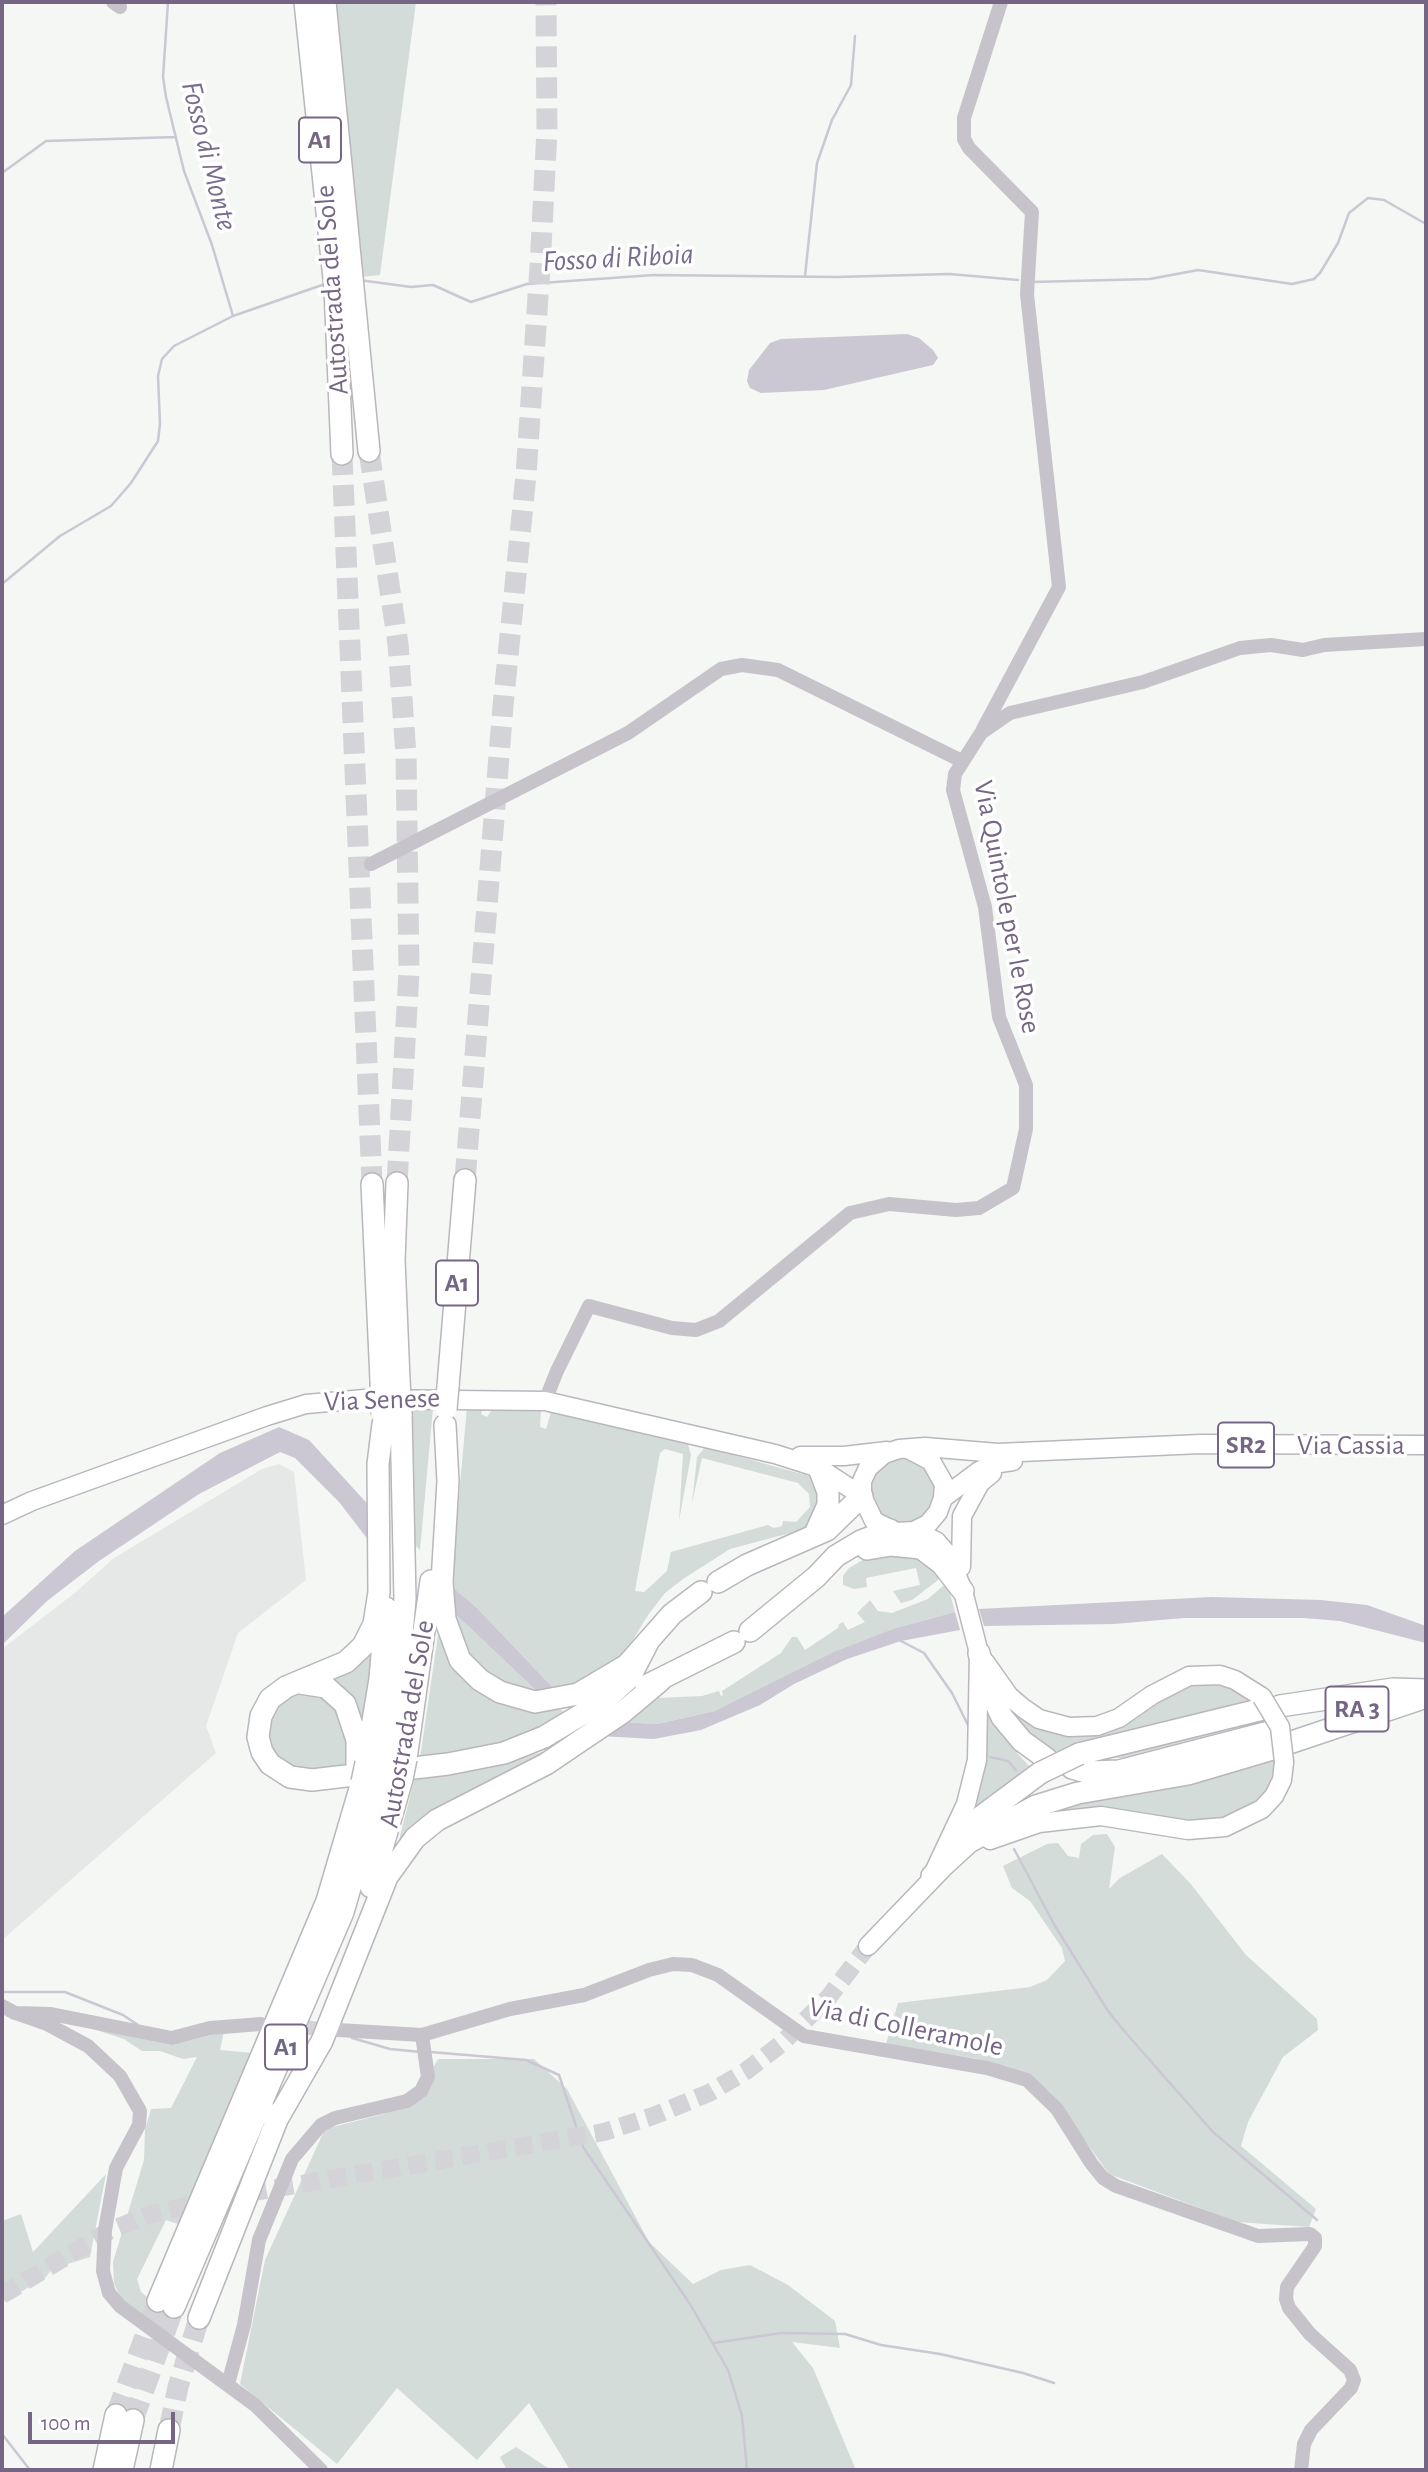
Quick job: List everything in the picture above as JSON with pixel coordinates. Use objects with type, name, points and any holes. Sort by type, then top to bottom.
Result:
[{"type":"highway","name":"Autostrada del Sole","points":[[305,2],[369,451]]},
{"type":"highway","name":"Autostrada del Sole","points":[[325,2],[344,282],[342,454]]},
{"type":"highway","name":"Autostrada del Sole","points":[[397,1183],[389,1417],[406,1518],[405,1599],[398,1681],[377,1772],[343,1912],[166,2304],[377,1772],[429,1605],[438,1560],[448,1386],[465,1180]]},
{"type":"highway","name":"Autostrada del Sole","points":[[372,1184],[390,1380]]},
{"type":"highway","points":[[389,1417],[382,1491],[384,1570],[377,1611],[363,1646],[338,1667],[294,1683],[274,1695],[266,1705],[258,1737],[262,1752],[270,1765],[296,1779],[318,1779],[482,1758],[525,1746],[626,1688],[660,1681]]},
{"type":"highway","points":[[812,1539],[820,1529],[828,1505],[828,1492],[819,1468]]},
{"type":"highway","points":[[275,2123],[322,2040],[383,1886],[402,1853],[437,1820],[525,1777],[586,1737],[618,1672],[672,1614],[754,1561],[812,1539],[827,1530],[862,1496]]},
{"type":"highway","points":[[438,1560],[444,1619],[460,1660],[471,1672],[500,1692],[535,1702],[565,1698],[604,1701],[660,1681],[742,1637],[848,1548],[890,1530]]},
{"type":"highway","points":[[816,1577],[832,1571],[865,1550],[879,1546],[908,1546],[934,1557],[963,1591]]},
{"type":"highway","name":"Autostrada del Sole","points":[[199,2318],[275,2123],[361,1915],[377,1772],[384,1570]]},
{"type":"highway","points":[[626,1688],[648,1642]]},
{"type":"highway","points":[[979,1653],[1002,1717],[1044,1766]]},
{"type":"highway","points":[[294,1683],[326,1687],[345,1704],[357,1740],[377,1772]]},
{"type":"highway","points":[[932,1876],[978,1819],[1044,1766],[1076,1761],[1268,1704],[1393,1689],[1426,1693]]},
{"type":"highway","name":"RA 3","points":[[1076,1761],[1087,1772],[1118,1771],[1283,1742],[1426,1693]]},
{"type":"highway","points":[[932,1876],[969,1842],[1036,1806],[1091,1791],[1188,1774],[1283,1742]]},
{"type":"highway","points":[[104,2470],[124,2418],[122,2470]]},
{"type":"highway","points":[[162,2470],[169,2430]]},
{"type":"main road","name":"Via Senese","points":[[2,1515],[33,1501],[306,1404],[411,1398],[545,1401],[775,1454],[819,1468],[862,1496]]},
{"type":"main road","name":"Via Cassia","points":[[899,1450],[925,1447],[998,1453],[1201,1444],[1426,1446]]},
{"type":"main road","name":"Via Senese","points":[[775,1454],[844,1456],[899,1450]]},
{"type":"main road","points":[[862,1496],[862,1481],[868,1468],[878,1457],[899,1450],[932,1461],[944,1484],[943,1501],[961,1567]]},
{"type":"main road","name":"Via Cassia","points":[[914,1531],[931,1521],[943,1501],[979,1471],[993,1464],[1066,1452]]},
{"type":"main road","points":[[963,1591],[962,1516],[980,1483],[1009,1462]]},
{"type":"main road","name":"SR2","points":[[862,1496],[874,1521],[890,1530]]},
{"type":"main road","points":[[890,1530],[914,1531],[944,1548],[963,1591],[979,1653],[977,1760],[966,1804],[932,1876]]},
{"type":"main road","points":[[868,1946],[932,1876],[971,1849],[1010,1832],[1069,1818],[1123,1818],[1205,1831],[1225,1828],[1262,1809],[1274,1797],[1282,1780],[1283,1742],[1280,1727],[1268,1704],[1236,1680],[1220,1675],[1189,1676],[1152,1695],[1119,1718],[1097,1726],[1069,1727],[1039,1718],[1023,1708],[1003,1688],[979,1653]]},
{"type":"street","points":[[981,733],[1059,587],[1027,294],[1032,212],[969,148],[964,139],[964,118],[1001,2]]},
{"type":"street","name":"Via Quintole per le Rose","points":[[545,1401],[556,1371],[589,1306],[672,1328],[696,1330],[719,1321],[850,1213],[889,1204],[956,1210],[979,1208],[1013,1188],[1026,1129],[1026,1085],[999,1017],[985,907],[953,790],[955,774],[981,733],[1010,713],[1143,682],[1240,648],[1271,645],[1303,650],[1324,645],[1426,639]]},
{"type":"street","points":[[371,864],[628,733],[721,669],[743,665],[778,670],[962,761]]},
{"type":"street","name":"Via di Colleramole","points":[[338,2030],[422,2035],[510,2009],[584,1995],[649,1970],[673,1964],[692,1965],[718,1975],[804,2036],[987,2068],[1027,2080],[1057,2109],[1103,2178],[1116,2186],[1258,2236],[1310,2234],[1315,2238],[1315,2246],[1287,2287],[1286,2299],[1289,2308],[1310,2334],[1350,2370],[1354,2380],[1351,2388],[1311,2430],[1304,2444],[1301,2470]]},
{"type":"street","points":[[2,2006],[47,2024],[88,2046],[120,2076],[140,2110],[139,2125],[116,2168],[105,2230],[103,2271],[109,2292],[120,2306],[255,2405],[321,2470]]},
{"type":"street","points":[[15,2013],[51,2014],[172,2038],[210,2028],[261,2024]]},
{"type":"street","points":[[228,2384],[244,2325],[259,2240],[292,2159],[321,2125],[335,2118],[407,2101],[421,2091],[428,2077],[428,2061],[422,2035]]},
{"type":"shaded area","points":[[334,2],[416,2],[380,275],[360,277]]},
{"type":"shaded area","points":[[907,334],[919,338],[933,350],[938,358],[933,365],[824,390],[761,393],[750,388],[747,381],[749,370],[770,343],[781,339]]},
{"type":"shaded area","points":[[502,1405],[541,1410],[540,1427],[546,1429],[551,1412],[599,1420],[688,1444],[691,1455],[679,1521],[683,1454],[665,1449],[660,1453],[635,1591],[644,1592],[667,1571],[671,1552],[768,1525],[774,1528],[782,1526],[783,1521],[796,1522],[810,1507],[809,1494],[798,1483],[702,1458],[692,1503],[697,1457],[705,1447],[809,1476],[815,1479],[820,1499],[809,1528],[730,1549],[683,1579],[665,1593],[648,1615],[619,1663],[558,1693],[476,1607],[451,1586],[467,1407],[483,1408],[481,1414],[487,1417],[493,1408]]},
{"type":"shaded area","points":[[406,1407],[433,1408],[420,1550],[413,1543]]},
{"type":"shaded area","points":[[279,1427],[309,1440],[375,1512],[376,1550],[339,1502],[295,1458],[280,1452],[199,1494],[99,1561],[47,1601],[2,1645],[2,1617],[75,1551],[220,1453]]},
{"type":"shaded area","points":[[897,1458],[909,1458],[921,1463],[931,1473],[936,1491],[934,1504],[921,1519],[909,1524],[897,1524],[885,1519],[875,1509],[870,1497],[870,1485],[875,1473],[885,1463]]},
{"type":"shaded area","points":[[279,1464],[294,1472],[306,1580],[238,1633],[206,1726],[216,1753],[2,1940],[2,1649],[76,1592],[114,1558],[262,1469]]},
{"type":"shaded area","points":[[916,1554],[942,1572],[938,1580],[912,1600],[901,1603],[893,1591],[920,1585],[916,1568],[866,1578],[867,1587],[854,1589],[843,1585],[843,1576],[849,1568],[868,1557],[869,1560],[875,1555]]},
{"type":"shaded area","points":[[451,1586],[476,1607],[558,1693],[541,1695],[451,1610]]},
{"type":"shaded area","points":[[943,1586],[948,1586],[955,1612],[896,1628],[715,1711],[657,1724],[620,1722],[657,1698],[702,1696],[719,1691],[721,1696],[722,1691],[781,1653],[792,1637],[797,1637],[805,1650],[843,1622],[848,1630],[865,1622],[857,1613],[870,1600],[878,1611],[892,1613],[928,1599]]},
{"type":"shaded area","points":[[1212,1597],[1321,1600],[1367,1605],[1426,1626],[1426,1643],[1340,1621],[1303,1618],[1184,1618],[1114,1624],[984,1626],[979,1609]]},
{"type":"shaded area","points":[[451,1610],[541,1695],[517,1692],[473,1667]]},
{"type":"shaded area","points":[[955,1612],[960,1630],[901,1641],[847,1659],[794,1684],[760,1705],[701,1730],[654,1739],[599,1736],[620,1722],[657,1724],[715,1711],[834,1652],[896,1628]]},
{"type":"shaded area","points":[[438,1635],[453,1664],[559,1707],[564,1713],[534,1732],[492,1746],[420,1758]]},
{"type":"shaded area","points":[[373,1648],[363,1731],[325,1681]]},
{"type":"shaded area","points":[[1192,1683],[1225,1683],[1258,1701],[1062,1754],[1027,1735],[998,1693],[1055,1730],[1149,1704]]},
{"type":"shaded area","points":[[303,1690],[336,1701],[354,1765],[300,1774],[271,1753],[264,1724],[274,1701]]},
{"type":"shaded area","points":[[987,1706],[1019,1750],[1017,1753],[1032,1769],[987,1804],[966,1813]]},
{"type":"shaded area","points":[[1266,1712],[1271,1722],[1134,1758],[1092,1758]]},
{"type":"shaded area","points":[[573,1734],[397,1848],[416,1773],[518,1759],[542,1752]]},
{"type":"shaded area","points":[[1278,1759],[1277,1774],[1260,1802],[1214,1823],[1107,1811],[1042,1815],[1031,1813],[1228,1771],[1230,1773]]},
{"type":"shaded area","points":[[1107,1834],[1115,1847],[1109,1889],[1120,1878],[1162,1854],[1190,1883],[1246,1955],[1317,2019],[1318,2030],[1283,2057],[1248,2122],[1241,2146],[1316,2209],[1309,2227],[1237,2222],[1109,2174],[1050,2092],[1019,2072],[979,2059],[886,2044],[898,2003],[1030,1987],[1047,1980],[1065,1961],[1062,1948],[1030,1901],[1012,1888],[1003,1866],[1047,1844],[1058,1843],[1068,1856],[1079,1858],[1081,1844],[1093,1835]]},
{"type":"shaded area","points":[[90,2028],[172,2045],[224,2032],[220,2050],[253,2053],[181,2225],[166,2220],[137,2279],[141,2292],[165,2312],[176,2328],[144,2316],[121,2299],[114,2283],[113,2262],[144,2160],[145,2130],[151,2109],[171,2108],[197,2057],[183,2059],[160,2051],[142,2051],[124,2039]]},
{"type":"shaded area","points":[[438,2059],[534,2059],[567,2089],[649,2242],[693,2284],[721,2270],[750,2265],[788,2285],[835,2321],[840,2348],[792,2342],[813,2368],[856,2470],[570,2470],[529,2403],[477,2460],[397,2388],[337,2464],[240,2384],[265,2260],[325,2129],[384,2114],[425,2097],[428,2077]]},
{"type":"shaded area","points":[[106,2174],[90,2257],[52,2269],[46,2277],[2,2303],[2,2221],[21,2214],[33,2252]]},
{"type":"shaded area","points":[[516,2447],[551,2470],[507,2470],[500,2457]]},
{"type":"waterway","name":"Fosso di Monte","points":[[168,2],[163,77],[166,97],[184,171],[212,245],[233,316]]},
{"type":"waterway","points":[[805,276],[817,163],[832,120],[851,85],[855,36]]},
{"type":"waterway","points":[[2,173],[46,141],[176,137]]},
{"type":"waterway","name":"Fosso di Riboia","points":[[1032,282],[1150,279],[1198,270],[1292,284],[1314,279],[1320,273],[1338,243],[1349,213],[1368,198],[1384,200],[1426,224]]},
{"type":"waterway","name":"Fosso di Riboia","points":[[359,280],[411,287],[433,285],[471,302],[527,284],[654,275],[836,277],[950,274],[1018,280]]},
{"type":"waterway","points":[[2,584],[60,536],[111,506],[131,483],[158,441],[158,376],[162,359],[174,346],[233,316],[325,284]]},
{"type":"waterway","points":[[899,1640],[924,1653],[952,1693],[969,1727]]},
{"type":"waterway","points":[[990,1757],[1008,1761],[1016,1770]]},
{"type":"waterway","points":[[1014,1849],[1055,1926],[1108,2011],[1125,2032],[1213,2132],[1317,2220]]},
{"type":"waterway","points":[[2,1992],[65,1992],[123,2015],[138,2025]]},
{"type":"waterway","points":[[352,2038],[390,2049],[421,2052]]},
{"type":"waterway","points":[[431,2052],[526,2060],[559,2075],[583,2147],[690,2304],[728,2370],[742,2416],[747,2470]]},
{"type":"waterway","points":[[714,2343],[781,2333],[845,2334],[881,2345],[940,2354],[1023,2373],[1054,2383]]},
{"type":"waterway","points":[[2,2434],[30,2470]]},
{"type":"tunnel","points":[[465,1180],[503,706],[526,475],[547,130],[546,2]]},
{"type":"tunnel","points":[[369,451],[398,644],[406,755],[409,972],[397,1183]]},
{"type":"tunnel","points":[[342,454],[372,1184]]},
{"type":"tunnel","points":[[2,2295],[109,2231],[148,2215],[231,2196],[604,2132],[653,2116],[709,2093],[746,2071],[781,2044],[828,1998],[868,1946]]},
{"type":"tunnel","points":[[287,2026],[333,2030]]},
{"type":"tunnel","points":[[116,2415],[158,2301]]},
{"type":"tunnel","points":[[133,2420],[174,2307]]},
{"type":"tunnel","points":[[169,2430],[178,2387],[199,2318]]}]
